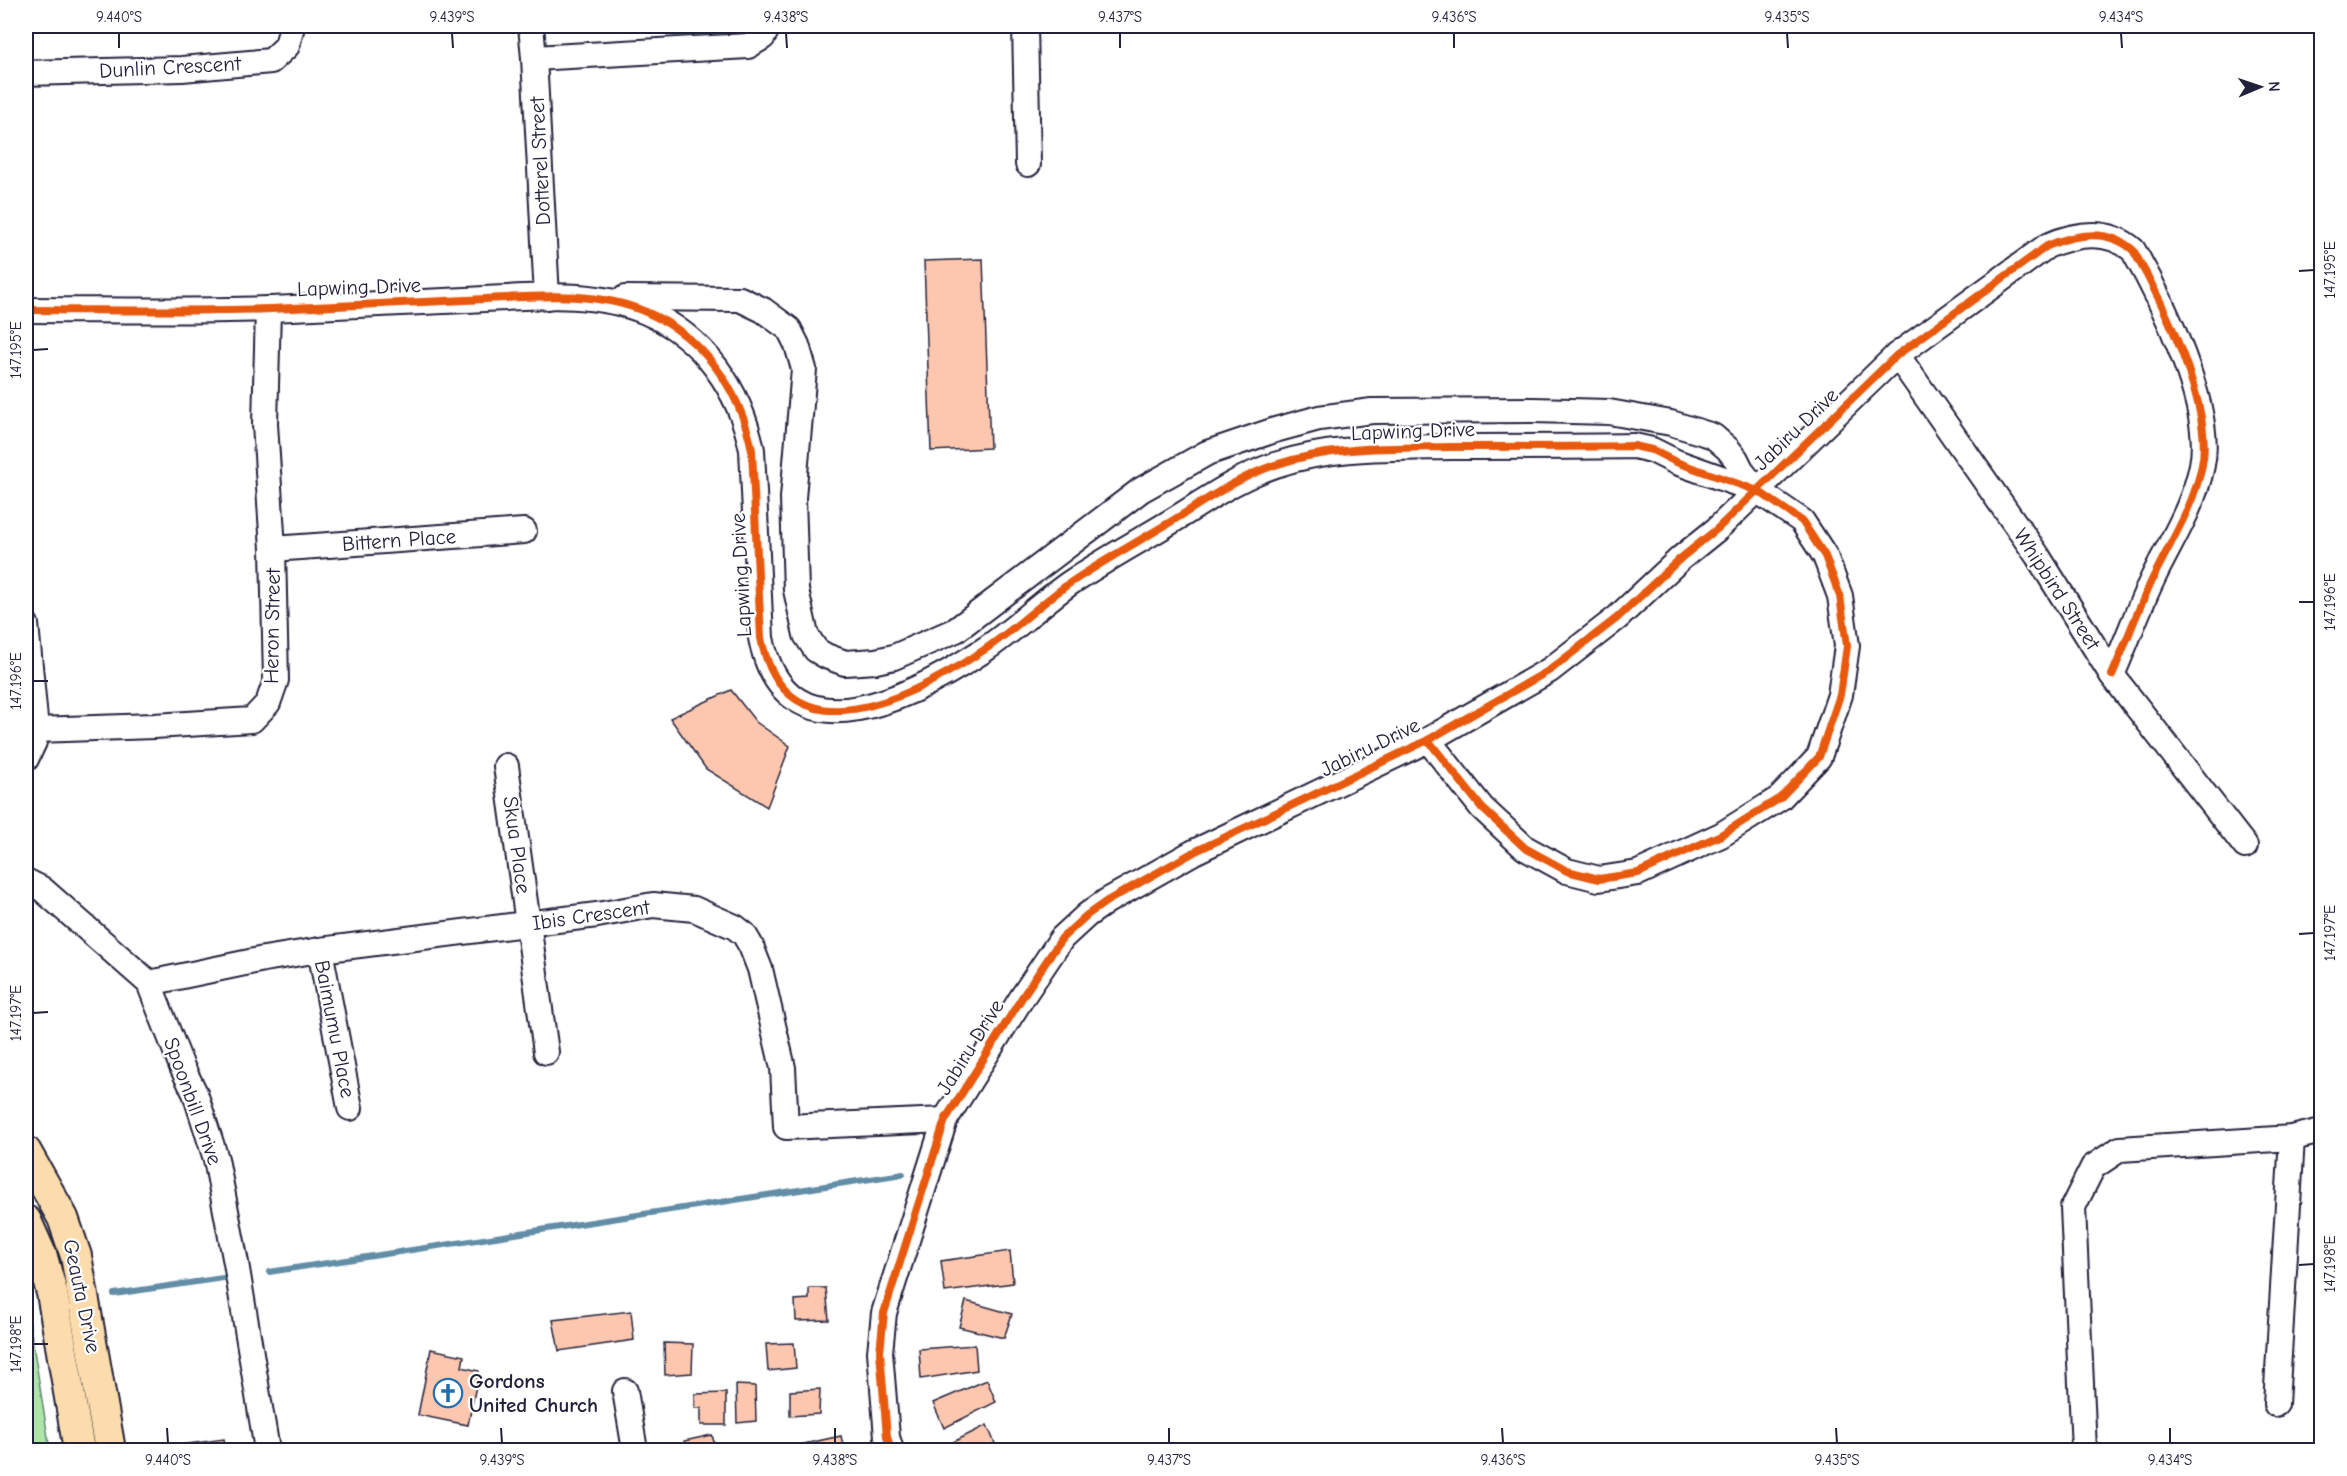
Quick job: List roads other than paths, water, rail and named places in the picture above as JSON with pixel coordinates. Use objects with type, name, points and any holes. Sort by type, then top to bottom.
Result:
[{"type":"main road","name":"Geauta Drive","points":[[26,1152],[63,1218],[76,1256],[110,1450]]},
{"type":"main road","name":"Geauta Drive","points":[[26,1221],[42,1257],[52,1293],[79,1450]]},
{"type":"street","name":"Dunlin Crescent","points":[[26,73],[192,68],[271,61],[287,46],[292,26]]},
{"type":"street","name":"Dotterel Street","points":[[531,26],[547,297]]},
{"type":"street","points":[[534,58],[748,46],[763,37],[768,26]]},
{"type":"street","points":[[1025,26],[1028,164]]},
{"type":"street","name":"Jabiru Drive","points":[[891,1450],[887,1437],[880,1352],[884,1313],[945,1120],[1062,938],[1087,915],[1194,852],[1428,740],[1550,670],[1617,618],[1681,558],[1717,529],[1897,355],[2047,246],[2067,237],[2084,235],[2115,238],[2124,242],[2138,258],[2186,361],[2197,396],[2202,432],[2203,463],[2180,528],[2152,579],[2112,675]]},
{"type":"street","name":"Lapwing Drive","points":[[26,310],[268,309],[547,297],[600,298],[644,311],[684,334],[716,367],[734,393],[747,426],[752,450],[761,638],[765,657],[769,667],[792,697],[801,704],[840,711],[891,700],[940,678],[986,649],[1069,584],[1243,477],[1277,464],[1361,448],[1634,446],[1652,450],[1677,462],[1758,491]]},
{"type":"street","points":[[600,298],[740,299],[763,310],[789,328],[804,369],[793,498],[796,590],[806,635],[816,650],[845,663],[894,657],[956,630],[1140,490],[1207,453],[1319,418],[1372,411],[1609,412],[1671,423],[1713,436],[1736,459],[1743,473],[1758,491],[1802,521],[1825,556],[1840,596],[1847,646],[1840,695],[1819,757],[1780,798],[1721,835],[1638,873],[1599,879],[1567,871],[1525,848],[1482,808],[1428,740]]},
{"type":"street","name":"Heron Street","points":[[36,730],[252,720],[268,703],[276,681],[273,549],[265,424],[268,309]]},
{"type":"street","name":"Whipbird Street","points":[[1897,355],[2037,555],[2112,675],[2245,846]]},
{"type":"street","name":"Bittern Place","points":[[273,549],[524,531]]},
{"type":"street","points":[[26,624],[36,730],[34,742],[26,759]]},
{"type":"street","name":"Skua Place","points":[[506,766],[546,1052]]},
{"type":"street","name":"Spoonbill Drive","points":[[26,881],[42,889],[149,983],[182,1067],[195,1093],[216,1159],[267,1450]]},
{"type":"street","name":"Ibis Crescent","points":[[149,983],[264,958],[597,915],[653,904],[694,909],[719,919],[744,934],[760,969],[783,1068],[786,1127],[945,1120]]},
{"type":"street","name":"Baimumu Place","points":[[320,950],[350,1108]]},
{"type":"street","points":[[2084,1450],[2073,1207],[2093,1167],[2120,1149],[2292,1138],[2322,1131]]},
{"type":"street","points":[[2276,1404],[2292,1138]]},
{"type":"street","points":[[625,1391],[634,1450]]},
{"type":"waterway","points":[[269,1272],[903,1174]]},
{"type":"waterway","points":[[114,1294],[223,1278]]},
{"type":"place","name":"Gordons United Church","points":[[448,1393]]}]
